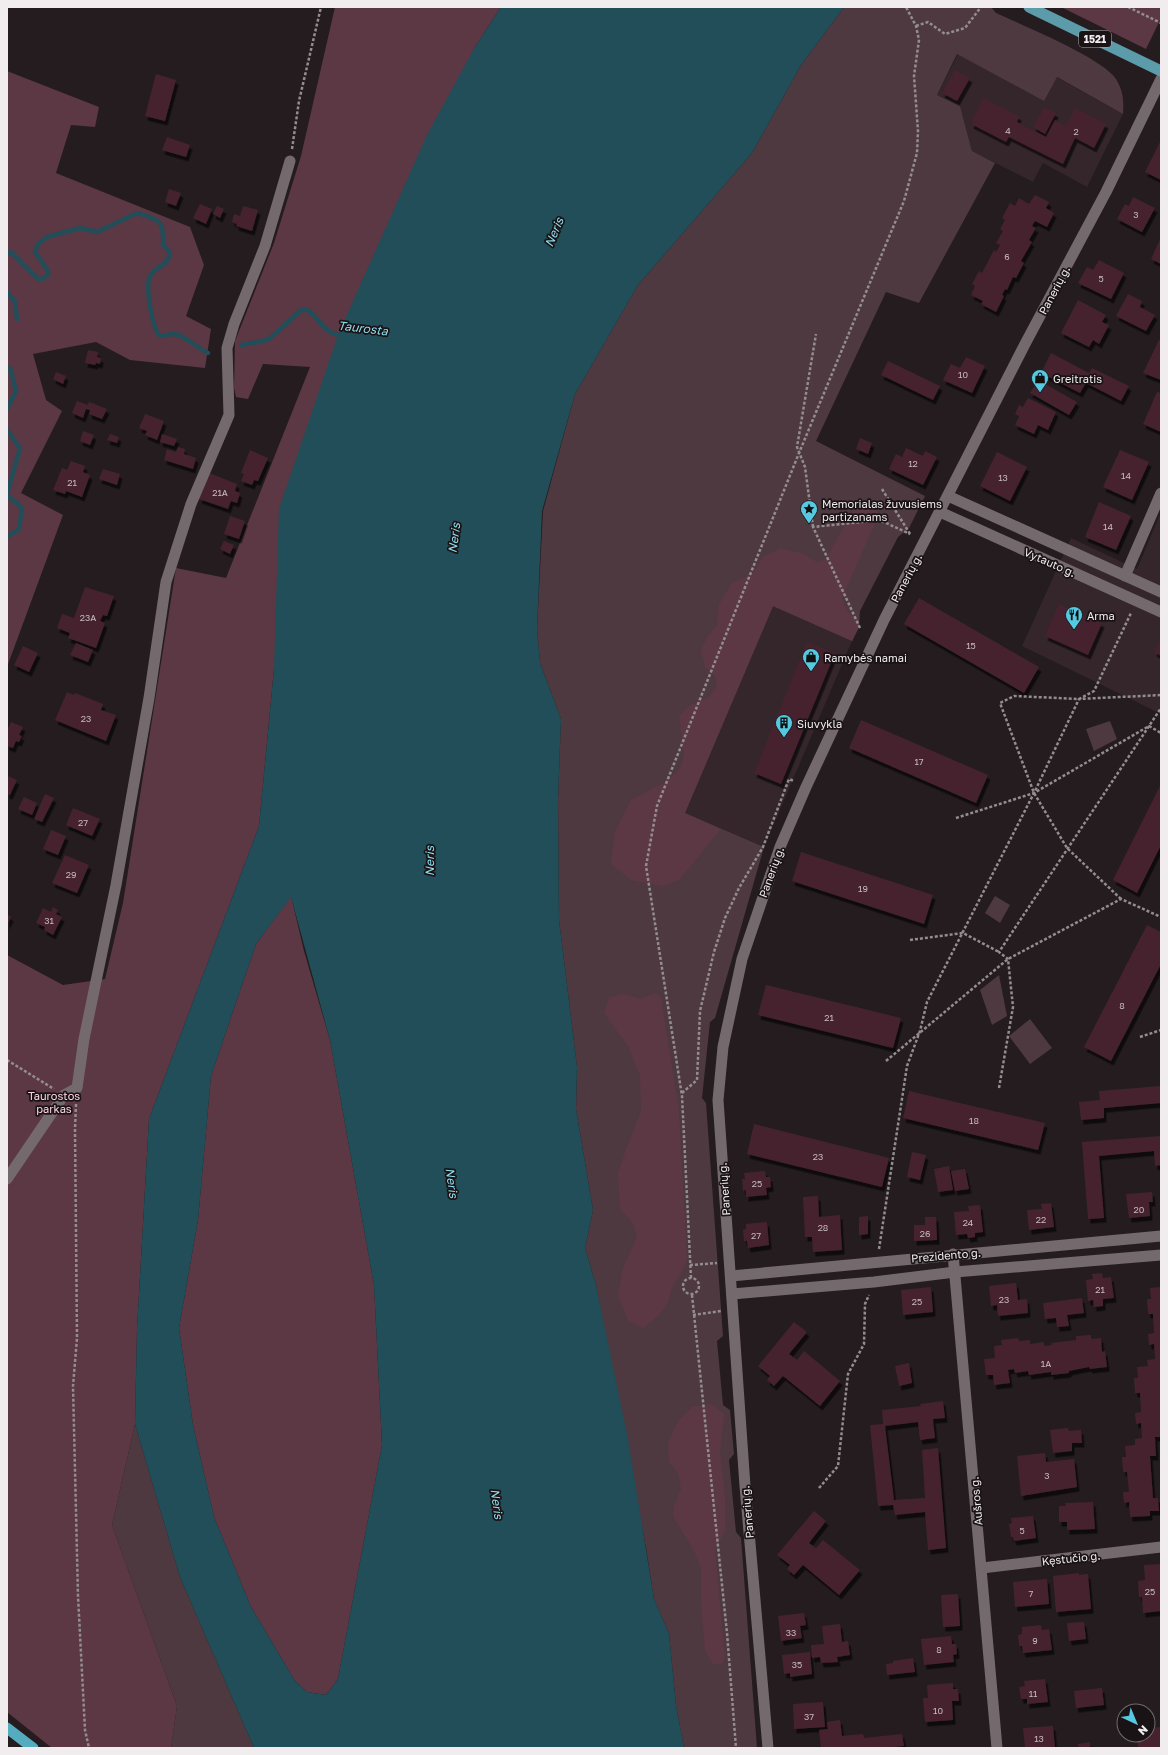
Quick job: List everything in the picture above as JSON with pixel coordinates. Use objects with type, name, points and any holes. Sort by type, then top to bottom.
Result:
[{"type":"highway","points":[[7,1728],[33,1748]]},
{"type":"main road","name":"1521","points":[[1029,7],[1161,71]]},
{"type":"street","name":"Panerių g.","points":[[768,1748],[745,1486],[718,1100],[723,1047],[742,959],[780,847],[806,787],[884,620],[1025,344],[1106,192],[1161,79]]},
{"type":"street","points":[[7,1179],[64,1095],[77,1088],[84,1039],[118,878],[149,698],[166,582],[191,504],[229,415],[227,348],[234,324],[265,246],[290,161]]},
{"type":"street","points":[[1125,576],[1161,493]]},
{"type":"street","name":"Vytauto g.","points":[[948,496],[1161,592]]},
{"type":"street","name":"Vytauto g.","points":[[940,512],[1161,612]]},
{"type":"street","name":"Prezidento g.","points":[[731,1276],[877,1261],[1161,1236]]},
{"type":"street","name":"Aušros g.","points":[[953,1254],[997,1748]]},
{"type":"street","name":"Prezidento g.","points":[[732,1294],[874,1282],[955,1272],[1161,1255]]},
{"type":"street","name":"Kęstučio g.","points":[[982,1568],[1161,1548]]},
{"type":"path","points":[[290,161],[299,101],[321,7]]},
{"type":"path","points":[[691,1278],[681,1093],[646,866],[657,806],[799,453],[904,201],[917,153],[918,131],[914,76],[919,40],[916,26],[906,7]]},
{"type":"path","points":[[916,26],[928,22],[945,34],[965,28],[981,7]]},
{"type":"path","points":[[1128,7],[1161,23]]},
{"type":"path","points":[[816,334],[797,447],[806,467],[814,527],[860,628]]},
{"type":"path","points":[[882,489],[910,534]]},
{"type":"path","points":[[814,527],[872,521],[884,522],[910,534],[926,539]]},
{"type":"path","points":[[877,1261],[907,1066],[920,1031],[927,1002],[1034,793],[1079,699],[1094,691],[1136,601]]},
{"type":"path","points":[[1161,695],[1079,699],[1014,696],[1000,703],[1034,793],[1067,848],[1121,899],[1161,917]]},
{"type":"path","points":[[999,952],[1161,708]]},
{"type":"path","points":[[956,818],[1034,793],[1149,726]]},
{"type":"path","points":[[1149,726],[1161,733]]},
{"type":"path","points":[[681,1093],[697,1080],[700,1011],[714,952],[725,918],[739,888],[762,847],[788,779],[806,787]]},
{"type":"path","points":[[886,1061],[901,1050],[920,1031],[1008,959],[1121,899]]},
{"type":"path","points":[[910,940],[963,933],[999,952],[1008,959],[1013,1007],[999,1088]]},
{"type":"path","points":[[1140,1037],[1161,1030]]},
{"type":"path","points":[[7,1060],[64,1095]]},
{"type":"path","points":[[77,1088],[75,1129],[77,1338],[73,1386],[78,1596],[85,1730],[90,1748]]},
{"type":"path","points":[[690,1265],[730,1262]]},
{"type":"path","points":[[691,1278],[698,1282],[699,1286],[696,1293],[692,1294],[685,1292],[682,1286],[685,1280],[691,1278]]},
{"type":"path","points":[[819,1488],[838,1466],[848,1374],[864,1344],[865,1304],[874,1282]]},
{"type":"path","points":[[692,1294],[727,1633],[736,1748]]},
{"type":"path","points":[[693,1315],[733,1310]]},
{"type":"shaded area","points":[[844,7],[991,7],[996,13],[1079,52],[1108,71],[1116,79],[1122,92],[1123,114],[1057,77],[1044,101],[957,54],[937,95],[960,106],[972,151],[995,163],[919,303],[886,292],[816,441],[925,496],[909,528],[898,537],[860,611],[859,627],[852,641],[773,606],[685,813],[764,847],[715,1018],[710,1022],[702,1098],[706,1103],[723,1336],[717,1341],[723,1405],[730,1410],[734,1454],[729,1460],[736,1532],[741,1538],[757,1748],[684,1748],[676,1705],[669,1634],[654,1599],[646,1548],[596,1285],[585,1248],[593,1210],[576,1109],[577,1067],[559,920],[558,800],[561,719],[540,663],[537,629],[543,511],[575,394],[638,285],[752,153],[801,65]]},
{"type":"shaded area","points":[[958,54],[1043,100],[1056,77],[1123,114],[1087,187],[1043,163],[1033,182],[972,151],[960,106],[937,95]]},
{"type":"shaded area","points":[[1161,512],[1161,714],[1022,646],[1071,538],[1137,569]]},
{"type":"shaded area","points":[[773,605],[852,641],[764,847],[685,813]]},
{"type":"shaded area","points":[[1110,721],[1117,739],[1094,751],[1086,729]]},
{"type":"shaded area","points":[[995,896],[1010,905],[1000,923],[985,913]]},
{"type":"shaded area","points":[[999,975],[1007,1016],[992,1025],[980,990]]},
{"type":"shaded area","points":[[1030,1019],[1052,1048],[1030,1064],[1009,1036]]},
{"type":"shaded area","points":[[135,1424],[180,1577],[254,1748],[171,1748],[177,1706],[112,1525]]},
{"type":"green space","name":"Taurostos parkas","points":[[335,7],[501,7],[475,47],[274,669],[259,826],[149,1119],[137,1329],[135,1424],[112,1525],[177,1706],[171,1748],[52,1748],[7,1712],[7,955],[63,985],[105,979],[123,903],[176,568],[226,578],[310,367],[263,364],[248,399],[236,397],[234,388],[235,341],[274,243],[301,156]]},
{"type":"green space","points":[[1061,7],[1161,7],[1161,18],[1146,49]]},
{"type":"green space","points":[[7,71],[99,107],[95,127],[71,125],[56,173],[190,227],[204,265],[186,316],[211,329],[205,368],[130,360],[96,342],[33,354],[46,400],[62,411],[21,493],[63,515],[7,667]]},
{"type":"green space","points":[[861,503],[868,503],[878,512],[874,526],[842,598],[848,611],[859,620],[859,627],[852,641],[773,606],[685,813],[721,829],[680,879],[663,886],[631,880],[611,864],[615,831],[631,800],[660,785],[676,773],[682,764],[684,752],[679,716],[690,705],[708,698],[717,687],[715,676],[705,667],[701,650],[706,639],[717,625],[719,604],[732,583],[752,574],[763,557],[780,548],[804,554],[817,562],[825,560],[854,509]]},
{"type":"green space","points":[[291,896],[304,951],[330,1040],[374,1285],[382,1445],[338,1679],[326,1695],[307,1692],[295,1681],[251,1607],[214,1517],[193,1425],[179,1328],[198,1220],[211,1076],[256,944]]},
{"type":"green space","points":[[654,993],[661,997],[679,1111],[687,1257],[685,1266],[672,1288],[664,1309],[643,1328],[628,1321],[618,1296],[623,1268],[637,1237],[633,1223],[620,1209],[618,1174],[641,1111],[640,1076],[628,1046],[604,1013],[609,997],[624,994],[641,999]]},
{"type":"green space","points":[[710,1404],[724,1414],[720,1451],[725,1499],[725,1530],[715,1551],[725,1657],[722,1664],[713,1664],[705,1651],[701,1604],[701,1568],[694,1551],[673,1516],[674,1506],[681,1489],[678,1473],[669,1462],[668,1442],[678,1421],[692,1407]]},
{"type":"water","name":"Neris","points":[[501,7],[844,7],[801,65],[752,153],[638,285],[575,394],[542,511],[537,629],[540,663],[561,719],[558,800],[559,920],[577,1067],[576,1109],[593,1210],[585,1248],[596,1285],[628,1439],[654,1599],[669,1634],[676,1705],[684,1748],[254,1748],[180,1577],[135,1424],[137,1329],[149,1119],[259,826],[274,669],[279,509],[338,335],[427,135],[475,47]],"holes":[[[291,897],[330,1040],[374,1285],[382,1445],[338,1679],[326,1695],[307,1692],[295,1681],[251,1607],[214,1517],[193,1425],[179,1328],[198,1220],[211,1076],[256,944]]]},
{"type":"building","points":[[955,70],[970,78],[957,101],[942,93]]},
{"type":"building","points":[[156,74],[176,80],[165,121],[145,116]]},
{"type":"building","points":[[983,98],[1019,116],[1017,122],[1046,137],[1055,120],[1066,126],[1075,108],[1106,124],[1094,148],[1075,138],[1063,164],[1009,137],[1006,142],[971,124]]},
{"type":"building","points":[[1044,107],[1056,113],[1045,134],[1033,127]]},
{"type":"building","points":[[167,137],[190,145],[186,157],[162,150]]},
{"type":"building","points":[[1161,140],[1161,180],[1145,172]]},
{"type":"building","points":[[169,189],[181,193],[176,206],[165,202]]},
{"type":"building","points":[[1035,195],[1049,202],[1046,208],[1054,213],[1047,227],[1035,221],[1032,226],[1036,228],[1029,240],[1032,242],[1021,261],[1024,263],[1016,278],[1013,277],[1007,290],[1005,289],[1002,295],[1004,296],[996,312],[981,304],[983,301],[971,295],[975,286],[972,284],[979,271],[982,273],[994,250],[996,252],[1000,245],[996,243],[1003,231],[1000,229],[1005,220],[1002,218],[1010,203],[1015,206],[1019,198],[1029,204]]},
{"type":"building","points":[[1133,197],[1155,208],[1142,232],[1117,219],[1125,204],[1129,206]]},
{"type":"building","points":[[200,204],[212,209],[206,224],[193,218]]},
{"type":"building","points":[[217,206],[224,209],[220,218],[213,214]]},
{"type":"building","points":[[243,206],[258,210],[252,231],[236,226],[237,224],[232,222],[234,214],[240,216]]},
{"type":"building","points":[[1161,237],[1161,264],[1151,259]]},
{"type":"building","points":[[1099,260],[1124,273],[1111,299],[1078,283],[1087,267],[1093,270]]},
{"type":"building","points":[[1128,294],[1142,301],[1140,307],[1155,315],[1146,331],[1116,316]]},
{"type":"building","points":[[1078,300],[1106,315],[1102,322],[1109,325],[1099,344],[1093,340],[1089,347],[1061,333]]},
{"type":"building","points":[[1159,340],[1161,341],[1161,380],[1143,373]]},
{"type":"building","points":[[88,350],[98,352],[97,357],[101,358],[100,364],[96,363],[95,365],[85,363]]},
{"type":"building","points":[[1051,353],[1089,373],[1092,368],[1129,386],[1121,401],[1086,383],[1080,393],[1041,373]]},
{"type":"building","points":[[966,357],[985,366],[972,393],[943,380],[951,364],[960,368]]},
{"type":"building","points":[[888,361],[940,386],[933,400],[881,375]]},
{"type":"building","points":[[56,372],[66,376],[63,384],[53,379]]},
{"type":"building","points":[[1038,380],[1077,402],[1069,415],[1030,393]]},
{"type":"building","points":[[1157,392],[1161,393],[1161,432],[1143,424]]},
{"type":"building","points":[[1028,398],[1056,412],[1048,430],[1038,425],[1034,434],[1015,425],[1019,416],[1015,414],[1019,405],[1023,407]]},
{"type":"building","points":[[77,401],[88,405],[89,402],[107,409],[102,419],[89,414],[90,410],[86,409],[83,418],[72,413]]},
{"type":"building","points":[[145,414],[164,421],[157,440],[145,435],[147,431],[139,428]]},
{"type":"building","points":[[83,431],[94,435],[90,445],[80,441]]},
{"type":"building","points":[[110,434],[119,437],[117,443],[107,440]]},
{"type":"building","points":[[162,434],[177,439],[174,446],[160,442]]},
{"type":"building","points":[[860,438],[872,443],[868,454],[856,449]]},
{"type":"building","points":[[178,447],[185,449],[184,454],[196,458],[193,469],[164,460],[167,449],[176,452]]},
{"type":"building","points":[[906,448],[923,456],[925,451],[937,457],[923,485],[889,469],[896,454],[902,457]]},
{"type":"building","points":[[250,450],[268,458],[258,481],[254,480],[252,485],[241,481],[244,474],[241,473]]},
{"type":"building","points":[[1120,450],[1149,462],[1132,500],[1103,487]]},
{"type":"building","points":[[997,452],[1027,467],[1010,501],[980,486]]},
{"type":"building","points":[[71,461],[85,466],[83,472],[90,475],[82,497],[66,491],[65,494],[53,490],[62,468],[67,470]]},
{"type":"building","points":[[103,469],[120,474],[117,485],[99,479]]},
{"type":"building","points":[[209,473],[237,484],[235,491],[240,493],[237,503],[231,501],[228,509],[199,499]]},
{"type":"building","points":[[1099,502],[1131,516],[1116,550],[1085,537]]},
{"type":"building","points":[[230,516],[245,521],[239,539],[224,534]]},
{"type":"building","points":[[224,541],[234,545],[230,554],[220,549]]},
{"type":"building","points":[[85,587],[114,596],[107,616],[103,615],[100,621],[105,623],[96,648],[68,638],[70,633],[57,628],[62,614],[74,618]]},
{"type":"building","points":[[919,598],[1039,667],[1024,693],[904,624]]},
{"type":"building","name":"Arma","points":[[1059,604],[1102,623],[1088,655],[1045,636]]},
{"type":"building","points":[[1161,637],[1161,656],[1154,652]]},
{"type":"building","name":"Siuvykla","points":[[807,642],[835,653],[781,784],[754,773]]},
{"type":"building","points":[[76,643],[93,650],[88,662],[70,655]]},
{"type":"building","points":[[23,646],[38,653],[29,672],[14,665]]},
{"type":"building","points":[[67,692],[74,695],[75,693],[103,704],[101,710],[116,715],[106,741],[55,720]]},
{"type":"building","points":[[861,720],[988,775],[976,803],[849,748]]},
{"type":"building","points":[[11,722],[23,727],[19,735],[22,736],[19,742],[16,741],[13,748],[7,746],[7,731]]},
{"type":"building","points":[[8,776],[17,780],[10,795],[7,794]]},
{"type":"building","points":[[1161,784],[1161,845],[1137,893],[1113,880]]},
{"type":"building","points":[[45,794],[54,798],[42,822],[34,819]]},
{"type":"building","points":[[24,797],[37,803],[32,815],[18,809]]},
{"type":"building","points":[[73,808],[100,819],[92,836],[66,825]]},
{"type":"building","points":[[51,830],[66,836],[58,855],[43,849]]},
{"type":"building","points":[[801,852],[933,895],[924,924],[792,881]]},
{"type":"building","points":[[65,855],[89,865],[77,893],[52,883]]},
{"type":"building","points":[[53,907],[58,910],[56,914],[62,917],[53,935],[44,930],[45,927],[36,923],[43,908],[51,912]]},
{"type":"building","points":[[7,914],[11,917],[7,925]]},
{"type":"building","points":[[1147,925],[1161,932],[1161,964],[1111,1061],[1084,1047]]},
{"type":"building","points":[[766,985],[901,1018],[893,1048],[758,1015]]},
{"type":"building","points":[[1161,1086],[1161,1103],[1104,1108],[1104,1118],[1081,1120],[1079,1102],[1100,1100],[1099,1091]]},
{"type":"building","points":[[909,1091],[1045,1123],[1038,1150],[903,1118]]},
{"type":"building","points":[[754,1124],[889,1158],[882,1187],[747,1154]]},
{"type":"building","points":[[1161,1136],[1161,1165],[1155,1166],[1154,1151],[1099,1156],[1104,1218],[1088,1219],[1082,1142]]},
{"type":"building","points":[[912,1152],[926,1155],[920,1180],[907,1177]]},
{"type":"building","points":[[949,1166],[953,1190],[938,1192],[934,1169]]},
{"type":"building","points":[[965,1169],[969,1189],[955,1191],[951,1171]]},
{"type":"building","points":[[765,1171],[766,1177],[770,1177],[771,1187],[766,1188],[767,1195],[746,1197],[746,1190],[743,1191],[742,1179],[745,1179],[744,1173]]},
{"type":"building","points":[[1152,1192],[1153,1202],[1149,1202],[1150,1216],[1129,1218],[1126,1194]]},
{"type":"building","points":[[818,1196],[819,1217],[840,1215],[842,1250],[813,1252],[812,1237],[805,1237],[803,1197]]},
{"type":"building","points":[[1051,1203],[1054,1227],[1029,1230],[1027,1210],[1042,1209],[1041,1204]]},
{"type":"building","points":[[980,1205],[983,1232],[975,1233],[975,1237],[968,1238],[967,1234],[956,1235],[954,1212],[969,1211],[968,1206]]},
{"type":"building","points":[[868,1216],[868,1234],[859,1235],[859,1217]]},
{"type":"building","points":[[925,1217],[936,1217],[937,1240],[914,1241],[914,1225],[925,1225]]},
{"type":"building","points":[[767,1222],[769,1245],[748,1248],[747,1241],[744,1241],[743,1230],[746,1229],[746,1224]]},
{"type":"building","points":[[1102,1273],[1103,1278],[1111,1277],[1114,1298],[1103,1299],[1103,1306],[1094,1307],[1093,1300],[1088,1301],[1086,1280],[1093,1279],[1092,1274]]},
{"type":"building","points":[[1016,1283],[1018,1300],[1027,1299],[1028,1313],[998,1316],[997,1305],[991,1306],[989,1286]]},
{"type":"building","points":[[931,1287],[933,1312],[903,1315],[901,1290]]},
{"type":"building","points":[[1161,1287],[1161,1437],[1155,1437],[1156,1456],[1150,1456],[1153,1498],[1158,1498],[1159,1511],[1150,1511],[1150,1516],[1130,1517],[1129,1502],[1124,1503],[1123,1492],[1129,1492],[1127,1472],[1123,1472],[1122,1457],[1126,1457],[1125,1446],[1135,1445],[1135,1439],[1142,1438],[1141,1423],[1136,1424],[1135,1413],[1141,1412],[1140,1393],[1135,1393],[1134,1378],[1138,1378],[1137,1367],[1148,1366],[1147,1360],[1155,1359],[1154,1344],[1149,1345],[1148,1334],[1154,1333],[1153,1314],[1148,1314],[1147,1299],[1151,1299],[1150,1288]]},
{"type":"building","points":[[1082,1298],[1084,1313],[1067,1315],[1069,1326],[1057,1327],[1056,1318],[1045,1319],[1043,1303]]},
{"type":"building","points":[[794,1322],[807,1332],[789,1354],[797,1360],[804,1351],[840,1381],[820,1406],[783,1376],[774,1386],[767,1380],[770,1376],[758,1366]]},
{"type":"building","points":[[1091,1335],[1091,1339],[1101,1338],[1102,1352],[1105,1351],[1107,1367],[1090,1369],[1089,1367],[1069,1371],[1069,1373],[1051,1375],[1051,1372],[1029,1375],[1028,1371],[1015,1373],[1014,1369],[1008,1370],[1010,1383],[994,1385],[993,1375],[986,1375],[984,1359],[995,1358],[994,1346],[1002,1345],[1001,1340],[1018,1338],[1019,1341],[1030,1340],[1030,1344],[1044,1342],[1044,1346],[1052,1345],[1051,1343],[1076,1340],[1076,1336]]},
{"type":"building","points":[[909,1363],[912,1383],[899,1386],[895,1366]]},
{"type":"building","points":[[943,1401],[945,1418],[933,1419],[935,1438],[920,1440],[918,1422],[885,1426],[894,1500],[925,1498],[922,1450],[938,1448],[946,1548],[928,1550],[925,1512],[895,1515],[893,1505],[878,1506],[870,1425],[883,1424],[882,1410],[921,1406],[920,1404]]},
{"type":"building","points":[[1068,1428],[1069,1431],[1081,1430],[1082,1443],[1072,1443],[1072,1451],[1053,1453],[1050,1430]]},
{"type":"building","points":[[1045,1453],[1046,1462],[1074,1459],[1077,1487],[1021,1496],[1017,1456]]},
{"type":"building","points":[[1093,1502],[1095,1529],[1067,1530],[1067,1522],[1059,1522],[1059,1506],[1066,1506],[1065,1503]]},
{"type":"building","points":[[814,1511],[826,1521],[809,1543],[816,1548],[823,1540],[860,1570],[839,1595],[803,1565],[794,1575],[787,1569],[790,1565],[777,1555]]},
{"type":"building","points":[[1033,1516],[1036,1538],[1014,1541],[1013,1537],[1011,1537],[1009,1524],[1012,1523],[1011,1518]]},
{"type":"building","points":[[1161,1564],[1161,1611],[1143,1613],[1142,1597],[1139,1597],[1138,1581],[1145,1580],[1144,1565]]},
{"type":"building","points":[[1079,1573],[1079,1575],[1088,1574],[1091,1609],[1056,1612],[1053,1576]]},
{"type":"building","points":[[1047,1579],[1049,1604],[1015,1607],[1013,1582]]},
{"type":"building","points":[[958,1594],[960,1626],[943,1627],[941,1595]]},
{"type":"building","points":[[804,1613],[806,1625],[800,1626],[802,1638],[781,1641],[778,1616]]},
{"type":"building","points":[[1084,1622],[1086,1639],[1069,1641],[1067,1623]]},
{"type":"building","points":[[840,1624],[842,1642],[848,1641],[850,1655],[837,1657],[838,1662],[821,1663],[820,1657],[812,1658],[811,1645],[824,1644],[822,1626]]},
{"type":"building","points":[[1041,1625],[1042,1630],[1049,1629],[1052,1650],[1023,1653],[1022,1646],[1019,1646],[1018,1635],[1022,1634],[1022,1627]]},
{"type":"building","points":[[951,1636],[952,1644],[956,1644],[957,1654],[953,1655],[954,1662],[924,1665],[921,1639]]},
{"type":"building","points":[[810,1652],[812,1674],[790,1677],[790,1673],[784,1674],[782,1655]]},
{"type":"building","points":[[913,1658],[915,1672],[887,1675],[886,1664],[893,1663],[893,1661]]},
{"type":"building","points":[[1045,1679],[1048,1702],[1027,1704],[1027,1699],[1021,1699],[1019,1687],[1025,1686],[1024,1681]]},
{"type":"building","points":[[953,1683],[953,1689],[958,1689],[959,1701],[952,1701],[953,1720],[925,1722],[923,1698],[928,1698],[927,1685]]},
{"type":"building","points":[[1102,1688],[1104,1705],[1076,1708],[1074,1691]]},
{"type":"building","points":[[823,1702],[825,1727],[794,1729],[793,1704]]},
{"type":"building","points":[[840,1720],[842,1736],[863,1734],[864,1738],[902,1734],[904,1746],[884,1748],[821,1748],[819,1730],[828,1729],[827,1722]]},
{"type":"building","points":[[1053,1726],[1055,1748],[1025,1748],[1023,1728]]},
{"type":"building","points":[[1156,1727],[1161,1727],[1161,1748],[1138,1748],[1138,1743],[1156,1743]]},
{"type":"building","points":[[1090,1742],[1090,1748],[1079,1748],[1078,1744]]},
{"type":"waterway","name":"Taurosta","points":[[7,254],[11,252],[38,279],[42,279],[48,275],[48,271],[35,252],[38,244],[47,237],[80,228],[97,232],[137,213],[151,217],[161,225],[163,230],[163,244],[170,253],[167,261],[152,272],[150,276],[148,288],[154,325],[160,336],[177,334],[208,353]]},
{"type":"waterway","name":"Taurosta","points":[[7,292],[15,302],[17,319]]},
{"type":"waterway","name":"Taurosta","points":[[242,345],[267,340],[301,310],[308,310],[327,330],[336,335],[343,336]]},
{"type":"waterway","name":"Taurosta","points":[[7,409],[16,391],[10,368]]},
{"type":"waterway","name":"Taurosta","points":[[7,430],[20,448],[7,494]]},
{"type":"waterway","name":"Taurosta","points":[[7,495],[22,508],[19,529],[7,537]]},
{"type":"place","name":"Greitratis","points":[[1040,393]]},
{"type":"place","name":"Memorialas žuvusiems partizanams","points":[[809,524]]},
{"type":"place","name":"Arma","points":[[1074,630]]},
{"type":"place","name":"Ramybės namai","points":[[811,672]]},
{"type":"place","name":"Siuvykla","points":[[784,738]]}]
